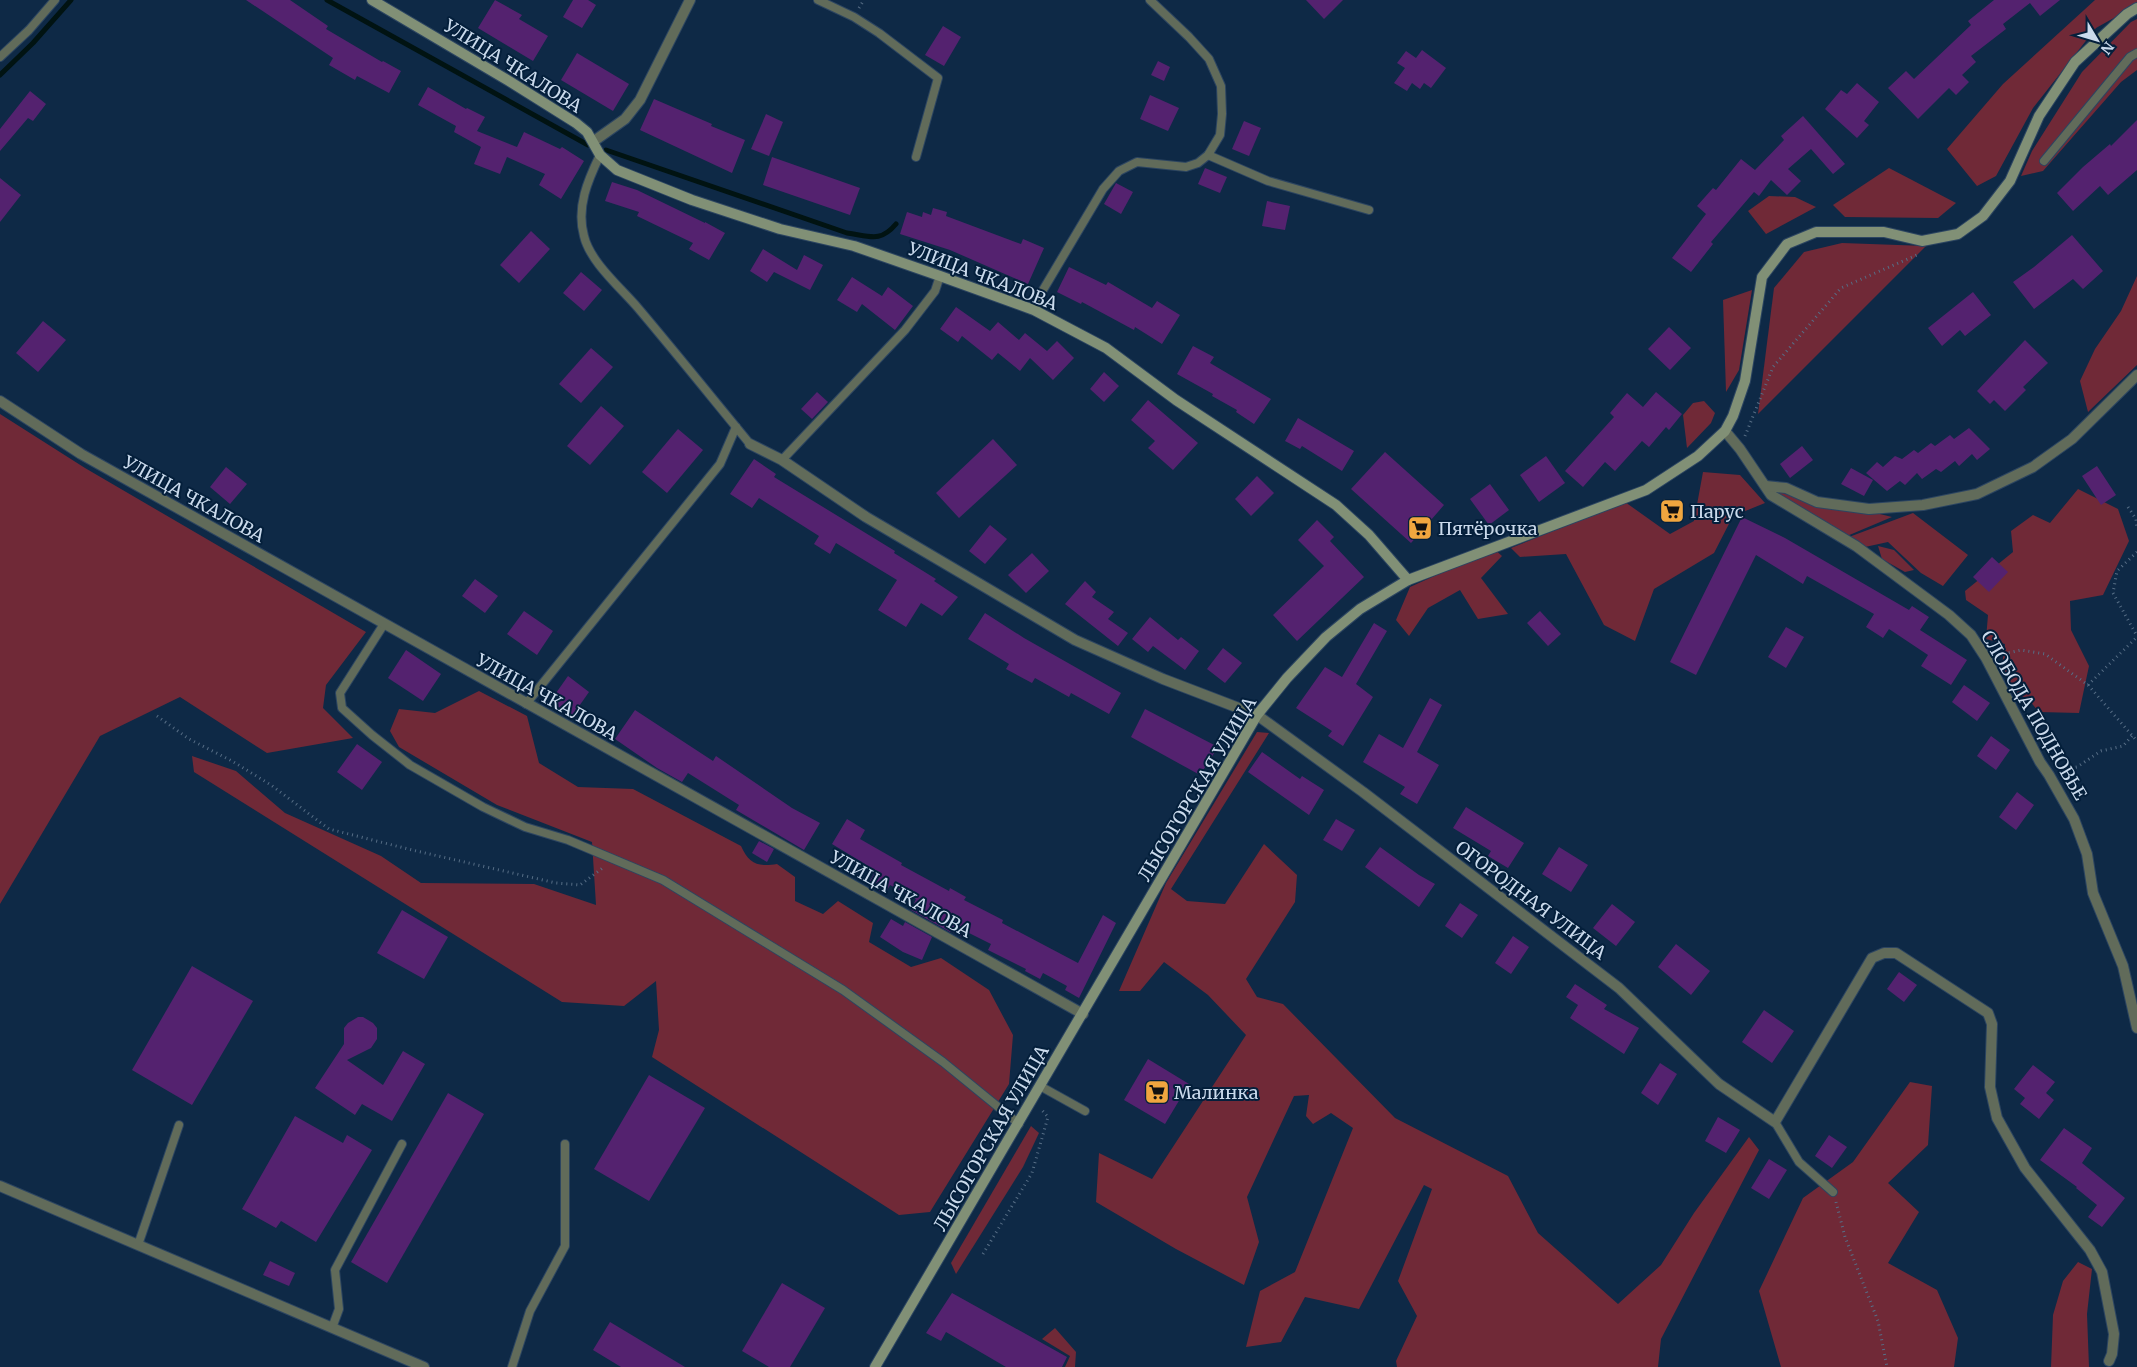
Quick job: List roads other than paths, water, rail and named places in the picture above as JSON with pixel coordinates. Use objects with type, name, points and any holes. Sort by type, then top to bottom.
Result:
[{"type":"street","name":"УЛИЦА ЧКАЛОВА","points":[[372,0],[576,123],[587,132],[600,156],[617,170],[692,200],[780,229],[854,246],[1034,310],[1106,348],[1176,400],[1336,505],[1369,535],[1408,580]]},
{"type":"street","points":[[594,142],[625,119],[640,100],[690,0]]},
{"type":"street","name":"ЛЫСОГОРСКАЯ УЛИЦА","points":[[875,1367],[1257,715],[1287,678],[1326,637],[1360,609],[1408,580],[1646,490],[1698,456],[1725,431],[1733,416],[1745,381],[1762,278],[1787,244],[1816,232],[1884,232],[1922,241],[1958,234],[1983,216],[2010,181],[2039,116],[2075,62],[2127,14],[2137,8]]},
{"type":"street","points":[[1725,431],[1740,449],[1768,491],[1786,488],[1817,502],[1869,509],[1923,505],[1977,494],[2033,467],[2072,439],[2137,375]]},
{"type":"street","name":"УЛИЦА ЧКАЛОВА","points":[[0,401],[81,454],[1083,1014]]},
{"type":"street","name":"ОГОРОДНАЯ УЛИЦА","points":[[750,444],[782,460],[866,517],[1075,640],[1164,679],[1257,715],[1363,792],[1619,988],[1719,1084],[1775,1122]]},
{"type":"street","name":"СЛОБОДА ПОДНОВЬЕ","points":[[1768,491],[1784,503],[1856,546],[1949,615],[1971,635],[1986,658],[2040,762],[2074,819],[2087,854],[2094,893],[2123,966],[2137,1028]]},
{"type":"street","points":[[1775,1122],[1872,958],[1884,953],[1896,953],[1988,1012],[1992,1024],[1990,1087],[1997,1118],[2024,1168],[2090,1250],[2102,1272],[2114,1334],[2112,1354],[2109,1361]]},
{"type":"street","points":[[0,1186],[424,1367]]},
{"type":"lane","points":[[0,57],[29,30],[55,0]]},
{"type":"lane","points":[[818,0],[854,17],[879,33],[938,78],[916,157]]},
{"type":"lane","points":[[1034,310],[1040,295],[1103,189],[1119,171],[1138,162],[1186,167],[1198,163],[1208,156],[1220,135],[1222,114],[1221,86],[1209,59],[1150,0]]},
{"type":"lane","points":[[2044,161],[2130,58],[2137,53]]},
{"type":"lane","points":[[600,156],[587,182],[581,210],[584,237],[597,261],[750,444]]},
{"type":"lane","points":[[1208,156],[1268,181],[1369,210]]},
{"type":"lane","points":[[782,460],[905,330],[935,291],[940,276]]},
{"type":"lane","points":[[526,704],[720,464],[736,427]]},
{"type":"lane","points":[[384,624],[340,693],[342,708],[410,765],[482,807],[525,827],[568,840],[663,880],[843,990],[943,1062],[1019,1124]]},
{"type":"lane","points":[[1040,1086],[1085,1111]]},
{"type":"lane","points":[[1775,1122],[1800,1162],[1833,1192]]},
{"type":"lane","points":[[138,1245],[179,1125]]},
{"type":"lane","points":[[332,1328],[339,1309],[335,1270],[402,1144]]},
{"type":"lane","points":[[512,1367],[530,1311],[565,1246],[565,1144]]},
{"type":"waterway","points":[[0,75],[33,43],[71,0]]},
{"type":"waterway","points":[[327,0],[588,145]]},
{"type":"waterway","points":[[606,150],[847,233],[874,237],[880,236],[896,224]]},
{"type":"place","name":"Парус","points":[[1672,511]]},
{"type":"place","name":"Пятёрочка","points":[[1420,528]]},
{"type":"place","name":"Малинка","points":[[1157,1092]]}]
